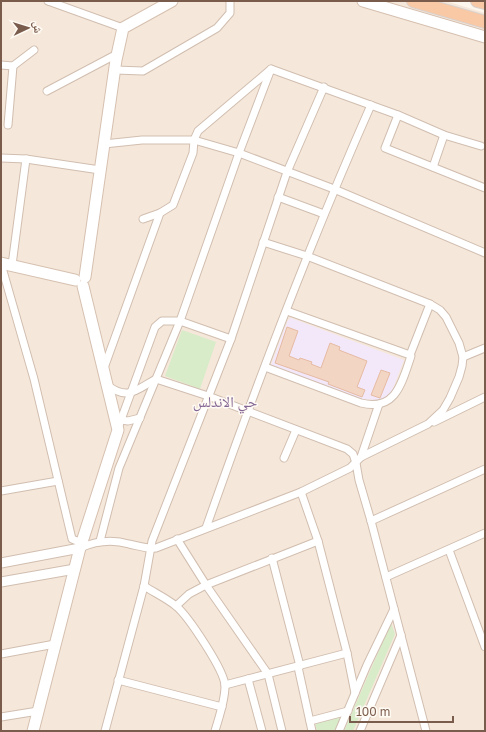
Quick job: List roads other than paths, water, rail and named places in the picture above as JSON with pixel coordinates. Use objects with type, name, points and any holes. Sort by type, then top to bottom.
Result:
[{"type":"highway","points":[[413,1],[485,22]]},
{"type":"highway","points":[[477,1],[485,3]]},
{"type":"main road","points":[[33,731],[81,546],[119,425],[103,370],[81,281],[100,170],[117,54],[123,28],[172,1]]},
{"type":"main road","points":[[363,1],[485,37]]},
{"type":"main road","points":[[1,264],[12,265],[81,281]]},
{"type":"street","points":[[48,1],[123,28]]},
{"type":"street","points":[[115,70],[142,71],[218,28],[230,13],[230,1]]},
{"type":"street","points":[[1,65],[13,66],[34,50]]},
{"type":"street","points":[[47,91],[117,54]]},
{"type":"street","points":[[8,125],[13,66]]},
{"type":"street","points":[[271,69],[398,115],[444,135],[481,146]]},
{"type":"street","points":[[143,219],[160,213],[173,206],[193,153],[194,140],[198,131],[271,69]]},
{"type":"street","points":[[100,541],[120,468],[180,321],[239,153],[271,69]]},
{"type":"street","points":[[113,731],[105,730],[144,586],[152,541],[231,338],[287,172],[324,87]]},
{"type":"street","points":[[206,528],[247,412],[307,256],[334,189],[371,105]]},
{"type":"street","points":[[398,115],[385,148],[485,188]]},
{"type":"street","points":[[433,167],[444,135]]},
{"type":"street","points":[[104,144],[142,140],[194,140],[239,153],[334,189],[485,254]]},
{"type":"street","points":[[1,158],[26,159],[100,170]]},
{"type":"street","points":[[12,265],[26,159]]},
{"type":"street","points":[[278,197],[324,214]]},
{"type":"street","points":[[103,370],[160,213]]},
{"type":"street","points":[[263,242],[307,256],[430,304],[440,310],[446,317],[459,343],[462,366],[450,398],[443,410],[428,424]]},
{"type":"street","points":[[1,264],[34,379],[72,539],[81,546]]},
{"type":"street","points":[[265,367],[361,403],[370,405],[379,404],[392,398],[397,393],[412,356],[410,355],[430,304]]},
{"type":"street","points":[[287,311],[410,355]]},
{"type":"street","points":[[119,425],[155,326],[162,321],[180,321],[231,338]]},
{"type":"street","points":[[462,357],[485,348]]},
{"type":"street","points":[[107,385],[119,392],[127,394],[156,379],[208,396],[347,449],[358,460]]},
{"type":"street","points":[[1,563],[100,541],[114,541],[150,549],[156,548],[301,492],[345,471],[358,460],[485,396]]},
{"type":"street","points":[[379,404],[358,460],[359,480],[426,731]]},
{"type":"street","points":[[119,425],[140,418]]},
{"type":"street","points":[[284,458],[296,430]]},
{"type":"street","points":[[371,521],[485,469]]},
{"type":"street","points":[[1,491],[58,481]]},
{"type":"street","points":[[301,492],[318,541],[347,653],[355,694]]},
{"type":"street","points":[[386,577],[485,533]]},
{"type":"street","points":[[177,539],[206,585],[268,674],[282,731]]},
{"type":"street","points":[[176,606],[189,594],[206,585],[318,541]]},
{"type":"street","points":[[448,550],[485,647]]},
{"type":"street","points":[[272,558],[299,666],[312,731]]},
{"type":"street","points":[[1,582],[75,569]]},
{"type":"street","points":[[144,586],[176,606],[200,635],[217,666],[225,685],[222,707],[216,731]]},
{"type":"street","points":[[339,731],[367,664],[394,609]]},
{"type":"street","points":[[360,731],[401,635]]},
{"type":"street","points":[[1,654],[56,644]]},
{"type":"street","points":[[225,685],[347,653]]},
{"type":"street","points":[[248,679],[262,731]]},
{"type":"street","points":[[118,680],[222,707]]},
{"type":"street","points":[[1,717],[38,711]]},
{"type":"street","points":[[310,721],[348,711]]},
{"type":"street","points":[[364,722],[366,731]]},
{"type":"district","name":"حي الاندلس","points":[[225,402]]}]
